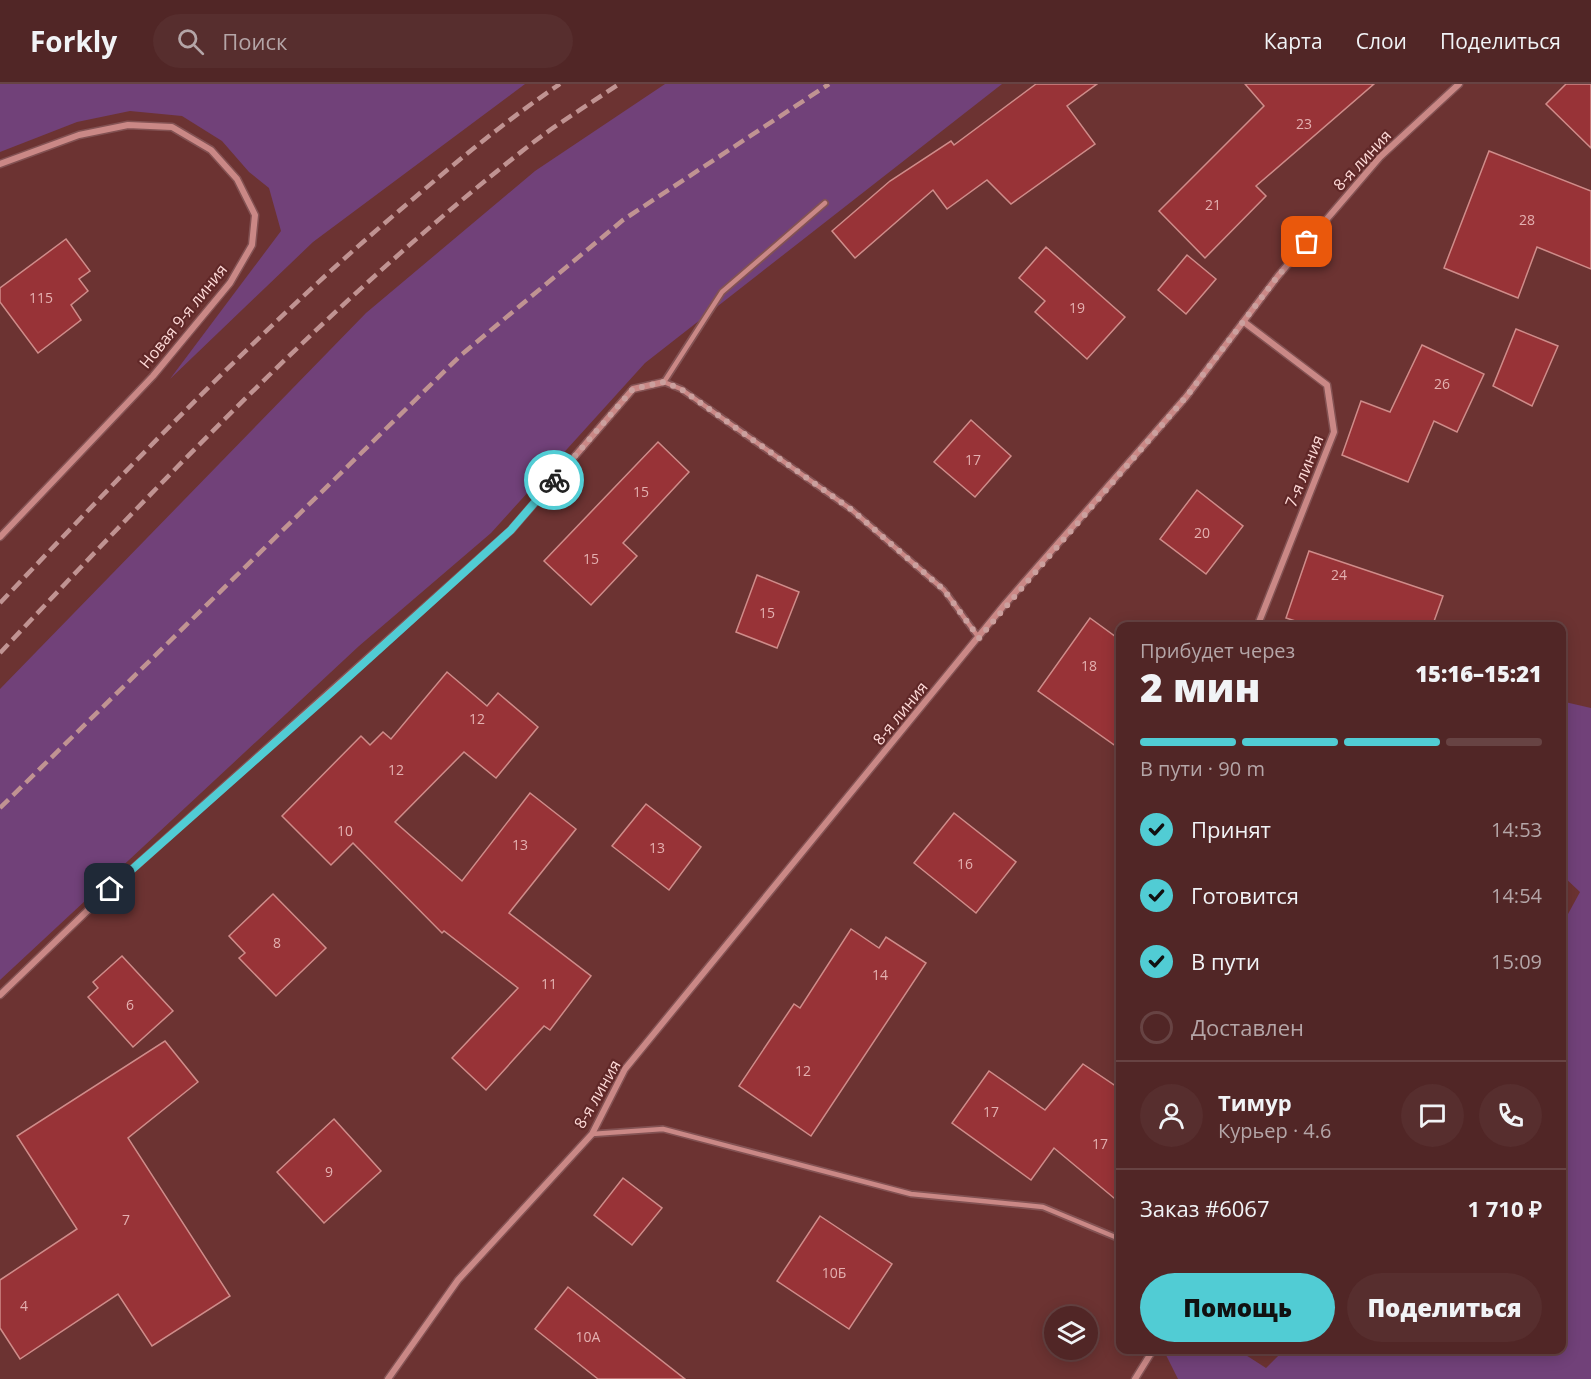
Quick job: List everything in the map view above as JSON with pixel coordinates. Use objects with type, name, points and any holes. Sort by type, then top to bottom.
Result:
[{"type":"street","name":"8-я линия","points":[[388,1379],[458,1280],[592,1134],[625,1069],[979,638],[1186,397],[1278,276],[1380,157],[1459,84]]},
{"type":"street","name":"Новая 9-я линия","points":[[0,164],[79,135],[128,125],[172,127],[211,150],[237,179],[255,215],[252,245],[230,283],[153,376],[0,537]]},
{"type":"street","name":"7-я линия","points":[[1244,322],[1327,385],[1334,432],[1259,622]]},
{"type":"street","points":[[0,995],[110,889],[511,530],[633,389],[664,382]]},
{"type":"street","points":[[1135,1379],[1151,1354]]},
{"type":"lane","points":[[825,203],[722,292],[664,382],[681,389],[852,510],[944,590],[979,638]]},
{"type":"lane","points":[[592,1134],[663,1129],[911,1194],[1043,1207],[1116,1237]]},
{"type":"shaded area","points":[[0,84],[525,84],[313,242],[170,379],[281,231],[269,188],[249,172],[222,141],[182,116],[130,111],[77,122],[0,152]]},
{"type":"shaded area","points":[[665,84],[1002,84],[645,363],[491,533],[359,646],[0,980],[0,689],[366,313],[535,171]]},
{"type":"shaded area","points":[[1566,702],[1591,708],[1591,1379],[1178,1379],[1167,1354],[1244,1354],[1266,1368],[1280,1354],[1566,1354],[1566,918],[1580,892],[1566,879]]},
{"type":"building","points":[[1036,84],[1097,84],[1067,106],[1095,144],[1011,204],[987,180],[947,209],[933,190],[855,258],[832,231],[890,181],[951,141],[954,145]]},
{"type":"building","points":[[1245,84],[1374,84],[1256,186],[1266,196],[1205,258],[1159,211],[1264,106]]},
{"type":"building","points":[[1566,84],[1591,84],[1591,148],[1546,104]]},
{"type":"building","points":[[1489,151],[1591,191],[1591,269],[1537,247],[1518,298],[1444,268]]},
{"type":"building","points":[[66,239],[90,271],[79,279],[88,291],[71,305],[81,320],[38,353],[0,302],[0,288]]},
{"type":"building","points":[[1046,247],[1125,317],[1087,359],[1035,312],[1045,301],[1019,278]]},
{"type":"building","points":[[1187,255],[1216,279],[1186,314],[1158,290]]},
{"type":"building","points":[[1516,329],[1558,346],[1532,406],[1493,386]]},
{"type":"building","points":[[1422,345],[1484,374],[1457,432],[1434,421],[1408,482],[1342,455],[1361,401],[1390,412]]},
{"type":"building","points":[[971,420],[1011,456],[975,497],[934,462]]},
{"type":"building","points":[[658,442],[689,472],[623,543],[637,556],[591,605],[544,561]]},
{"type":"building","points":[[1197,490],[1243,526],[1206,574],[1160,539]]},
{"type":"building","points":[[1309,551],[1443,596],[1434,622],[1298,622],[1286,618]]},
{"type":"building","points":[[757,575],[799,592],[777,648],[736,632]]},
{"type":"building","points":[[1090,618],[1116,637],[1116,746],[1038,691]]},
{"type":"building","points":[[447,672],[487,706],[498,693],[538,727],[496,778],[464,752],[395,822],[462,881],[530,793],[576,829],[509,913],[591,976],[550,1030],[544,1026],[486,1090],[452,1058],[518,988],[444,931],[442,933],[353,843],[331,865],[282,816],[361,736],[370,745],[383,732],[391,739]]},
{"type":"building","points":[[646,804],[701,847],[669,890],[612,846]]},
{"type":"building","points":[[954,813],[1016,862],[976,913],[914,863]]},
{"type":"building","points":[[273,894],[326,948],[276,996],[239,958],[245,953],[229,936]]},
{"type":"building","points":[[851,929],[879,948],[886,937],[926,963],[811,1136],[739,1086],[794,1004],[800,1008]]},
{"type":"building","points":[[122,956],[173,1011],[133,1047],[88,997],[98,988],[93,982]]},
{"type":"building","points":[[165,1041],[198,1082],[128,1138],[230,1296],[152,1346],[118,1294],[20,1359],[0,1328],[0,1280],[77,1229],[17,1136]]},
{"type":"building","points":[[1083,1064],[1116,1086],[1116,1200],[1054,1148],[1031,1180],[952,1123],[989,1071],[1045,1110]]},
{"type":"building","points":[[334,1119],[381,1171],[324,1223],[277,1172]]},
{"type":"building","points":[[623,1178],[662,1208],[632,1245],[594,1215]]},
{"type":"building","points":[[820,1216],[892,1264],[849,1329],[777,1281]]},
{"type":"building","points":[[568,1287],[685,1379],[598,1379],[535,1329]]},
{"type":"railway","points":[[0,603],[150,446],[252,344],[358,246],[449,169],[503,125],[560,84]]},
{"type":"railway","points":[[0,653],[189,455],[319,327],[455,206],[526,148],[619,84]]},
{"type":"railway","points":[[0,808],[461,355],[623,220],[829,84]]},
{"type":"way so far","points":[[554,480],[633,389],[664,382],[681,389],[852,510],[944,590],[979,638],[1005,604],[1186,397],[1278,276],[1307,242]]},
{"type":"route","points":[[110,889],[511,530],[554,480]]}]
